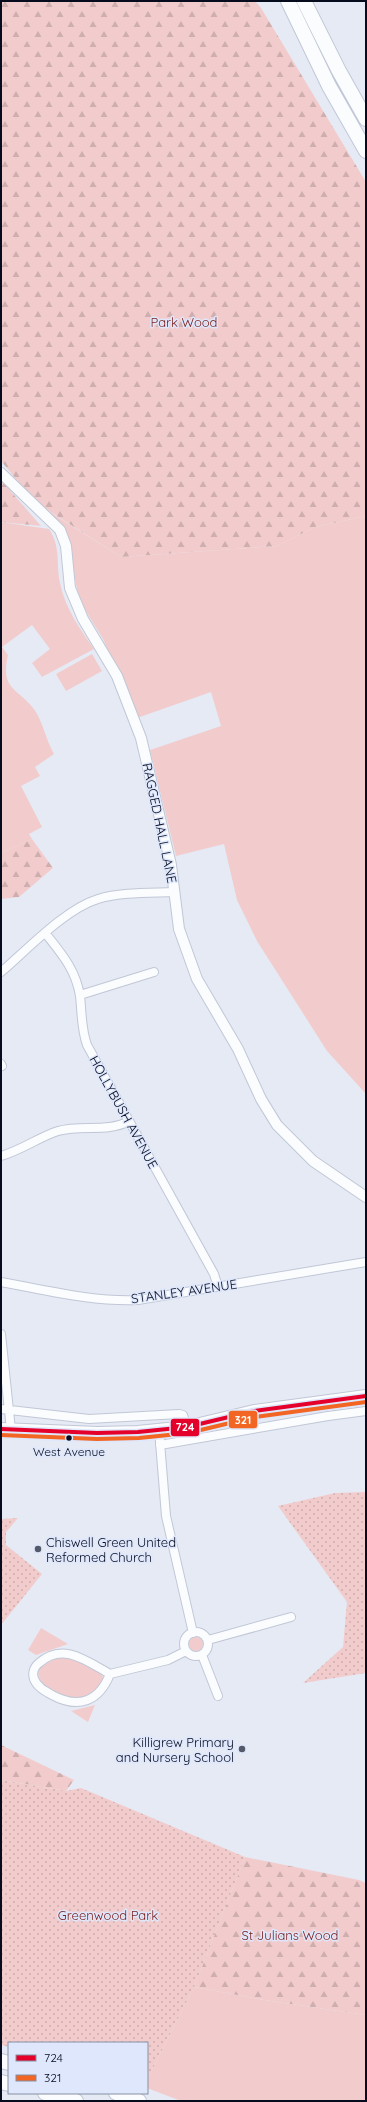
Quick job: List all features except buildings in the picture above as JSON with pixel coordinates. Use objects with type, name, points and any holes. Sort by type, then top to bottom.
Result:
[{"type":"highway","points":[[288,1],[329,86],[366,151]]},
{"type":"highway","points":[[304,1],[339,71],[366,119]]},
{"type":"highway","points":[[49,2094],[76,2101]]},
{"type":"highway","points":[[119,2094],[138,2101]]},
{"type":"main road","points":[[6,1430],[97,1433],[159,1430],[186,1427],[254,1411],[366,1396]]},
{"type":"street","name":"RAGGED HALL LANE","points":[[1,472],[60,530],[66,546],[70,588],[83,619],[117,676],[145,749],[164,843],[171,865],[179,929],[197,979],[238,1049],[269,1114],[288,1137],[313,1161],[366,1197]]},
{"type":"street","points":[[1,972],[78,908],[99,898],[174,892]]},
{"type":"street","name":"HOLLYBUSH AVENUE","points":[[46,934],[66,959],[74,975],[80,995],[82,1028],[87,1045],[214,1274],[218,1287]]},
{"type":"street","points":[[80,995],[154,972]]},
{"type":"street","points":[[1,1156],[30,1145],[57,1132],[82,1127],[111,1128],[129,1121]]},
{"type":"street","name":"STANLEY AVENUE","points":[[1,1282],[115,1301],[138,1300],[366,1262]]},
{"type":"street","points":[[1,1334],[11,1411],[6,1430]]},
{"type":"street","points":[[1,1410],[88,1419],[179,1414],[183,1415],[186,1427]]},
{"type":"street","points":[[160,1445],[328,1416],[366,1411]]},
{"type":"street","points":[[159,1430],[168,1529],[193,1633]]},
{"type":"street","points":[[208,1640],[291,1617]]},
{"type":"street","points":[[193,1633],[204,1635],[208,1640],[208,1647],[202,1655]]},
{"type":"street","points":[[186,1651],[185,1640],[193,1633]]},
{"type":"street","points":[[186,1651],[192,1655],[202,1655]]},
{"type":"street","points":[[110,1674],[106,1686],[96,1696],[70,1703],[44,1691],[37,1685],[33,1675],[35,1666],[41,1661],[65,1653],[77,1655],[110,1674],[168,1660],[186,1651]]},
{"type":"street","points":[[202,1655],[218,1696]]},
{"type":"green space","name":"Park Wood","points":[[1,1],[255,1],[261,8],[366,182],[366,516],[315,527],[277,546],[121,557],[35,502],[1,461]]},
{"type":"green space","points":[[1,480],[41,526],[1,522]]},
{"type":"green space","points":[[45,509],[121,557],[277,546],[315,527],[366,516],[366,1094],[327,1051],[257,941],[237,900],[224,844],[176,856],[150,750],[221,726],[211,692],[137,718],[103,639],[79,600],[66,531]]},
{"type":"green space","points":[[1,522],[49,529],[57,549],[60,583],[65,601],[78,626],[94,649],[42,677],[32,663],[50,649],[32,625],[2,647],[8,655],[6,675],[8,682],[34,709],[54,754],[35,767],[40,776],[21,786],[42,827],[29,834],[32,839],[1,853]]},
{"type":"green space","points":[[92,654],[102,671],[66,691],[56,674]]},
{"type":"green space","points":[[32,839],[53,868],[19,897],[1,899],[1,853]]},
{"type":"green space","points":[[366,1492],[366,1673],[303,1683],[343,1647],[347,1602],[278,1506],[335,1493]]},
{"type":"green space","points":[[18,1518],[6,1532],[6,1545],[42,1574],[1,1625],[1,1519]]},
{"type":"green space","points":[[41,1628],[68,1644],[36,1655],[28,1650]]},
{"type":"green space","points":[[193,1637],[199,1637],[203,1641],[203,1647],[199,1651],[193,1651],[189,1647],[189,1641]]},
{"type":"green space","points":[[58,1657],[71,1657],[100,1672],[104,1679],[98,1689],[88,1696],[80,1699],[71,1699],[62,1697],[47,1688],[41,1682],[38,1674],[40,1667]]},
{"type":"green space","points":[[95,1705],[88,1722],[71,1711]]},
{"type":"green space","points":[[1,1745],[74,1780],[66,1791],[1,1780]]},
{"type":"green space","name":"Greenwood Park","points":[[1,1780],[66,1791],[81,1788],[245,1857],[194,1987],[148,2078],[148,2042],[8,2042],[8,2047],[1,2045]]},
{"type":"green space","name":"St Julians Wood","points":[[245,1857],[359,1880],[366,1883],[366,2015],[264,2000],[194,1987]]},
{"type":"green space","points":[[194,1987],[264,2000],[366,2015],[366,2101],[181,2101],[148,2088],[148,2078]]},
{"type":"transit line","name":"724","points":[[1,1429],[97,1433],[138,1432],[187,1427],[254,1411],[366,1396]]},
{"type":"transit line","name":"321","points":[[1,1435],[97,1439],[139,1438],[188,1433],[255,1417],[366,1402]]},
{"type":"place","name":"West Avenue","points":[[69,1438]]},
{"type":"place","name":"Chiswell Green United Reformed Church","points":[[38,1549]]},
{"type":"place","name":"Killigrew Primary and Nursery School","points":[[242,1749]]}]
